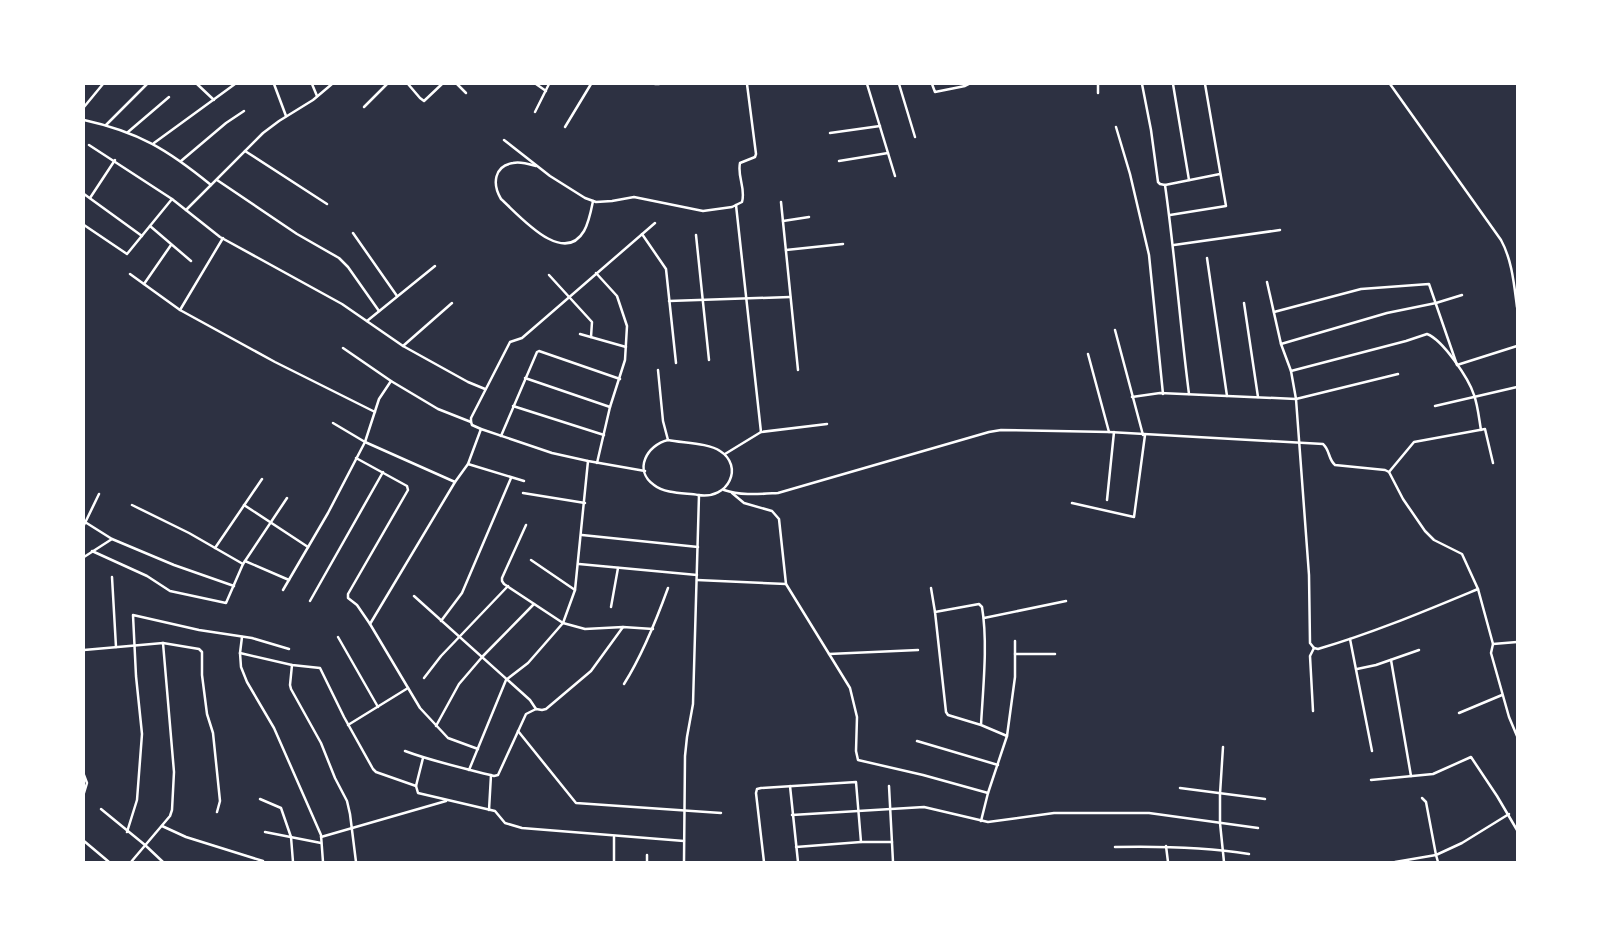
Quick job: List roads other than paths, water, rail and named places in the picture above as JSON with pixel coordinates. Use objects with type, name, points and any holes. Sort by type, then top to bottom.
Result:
[{"type":"street","points":[[84,107],[103,84]]},
{"type":"street","points":[[106,124],[147,84]]},
{"type":"street","points":[[197,84],[214,100]]},
{"type":"street","points":[[154,143],[235,84]]},
{"type":"street","points":[[274,84],[286,116]]},
{"type":"street","points":[[312,84],[317,97]]},
{"type":"street","points":[[186,210],[263,133],[317,97],[332,84]]},
{"type":"street","points":[[364,107],[387,84]]},
{"type":"street","points":[[408,84],[424,101],[442,84]]},
{"type":"street","points":[[457,84],[466,92]]},
{"type":"street","points":[[536,84],[546,91]]},
{"type":"street","points":[[535,112],[549,84]]},
{"type":"street","points":[[565,127],[590,84]]},
{"type":"street","points":[[504,140],[538,166],[585,198],[593,201],[612,201],[634,197],[703,212],[712,211],[742,202],[744,195],[738,170],[740,163],[755,157],[756,154],[747,84]]},
{"type":"street","points":[[867,84],[895,176]]},
{"type":"street","points":[[899,84],[914,136]]},
{"type":"street","points":[[932,84],[934,92],[969,84]]},
{"type":"street","points":[[1098,84],[1098,93]]},
{"type":"street","points":[[1142,84],[1158,182],[1165,185],[1220,174]]},
{"type":"street","points":[[1173,84],[1189,180]]},
{"type":"street","points":[[1170,215],[1226,206],[1205,84]]},
{"type":"street","points":[[1390,84],[1504,245],[1511,266],[1517,307]]},
{"type":"street","points":[[128,132],[169,97]]},
{"type":"street","points":[[181,161],[226,123],[244,111]]},
{"type":"street","points":[[84,120],[106,124],[154,143],[181,161],[211,185]]},
{"type":"street","points":[[830,133],[880,126]]},
{"type":"street","points":[[1116,127],[1130,174],[1149,255],[1163,394]]},
{"type":"street","points":[[89,145],[115,160],[172,199],[223,238],[342,304],[403,346],[468,382],[485,389]]},
{"type":"street","points":[[245,151],[327,204]]},
{"type":"street","points":[[839,160],[888,153]]},
{"type":"street","points":[[90,198],[115,160]]},
{"type":"street","points":[[538,166],[514,162],[502,166],[496,174],[494,182],[500,199],[544,237],[564,244],[570,244],[577,240],[587,225],[593,201]]},
{"type":"street","points":[[217,180],[297,234],[339,258],[348,266],[379,310]]},
{"type":"street","points":[[1165,185],[1174,245],[1180,327],[1189,394]]},
{"type":"street","points":[[84,194],[142,236]]},
{"type":"street","points":[[84,226],[127,254],[172,199]]},
{"type":"street","points":[[781,202],[798,370]]},
{"type":"street","points":[[736,204],[761,432]]},
{"type":"street","points":[[783,220],[809,217]]},
{"type":"street","points":[[471,422],[471,418],[485,389],[510,342],[522,338],[655,224]]},
{"type":"street","points":[[150,226],[191,261]]},
{"type":"street","points":[[1174,245],[1280,230]]},
{"type":"street","points":[[353,233],[397,296]]},
{"type":"street","points":[[642,234],[666,269],[676,363]]},
{"type":"street","points":[[696,235],[709,360]]},
{"type":"street","points":[[180,310],[223,238]]},
{"type":"street","points":[[786,250],[844,244]]},
{"type":"street","points":[[144,284],[171,245]]},
{"type":"street","points":[[1207,258],[1228,396]]},
{"type":"street","points":[[367,321],[435,266]]},
{"type":"street","points":[[596,273],[620,301],[627,326],[626,346],[620,379],[610,407],[596,463]]},
{"type":"street","points":[[130,274],[180,310],[375,412]]},
{"type":"street","points":[[549,275],[592,322],[591,337]]},
{"type":"street","points":[[1267,282],[1281,344],[1291,371],[1296,399],[1309,575],[1310,643],[1314,648]]},
{"type":"street","points":[[1274,312],[1362,289],[1429,284],[1456,365]]},
{"type":"street","points":[[1281,344],[1387,313],[1436,303],[1462,295]]},
{"type":"street","points":[[669,301],[791,297]]},
{"type":"street","points":[[403,346],[452,303]]},
{"type":"street","points":[[1244,303],[1258,397]]},
{"type":"street","points":[[1072,503],[1134,517],[1144,435],[1115,330]]},
{"type":"street","points":[[580,334],[626,346]]},
{"type":"street","points":[[1291,371],[1427,334],[1434,337],[1470,382],[1475,397],[1481,430]]},
{"type":"street","points":[[1456,365],[1517,346]]},
{"type":"street","points":[[343,348],[391,381],[438,408],[471,422],[472,425],[481,429],[552,453],[588,462],[644,471]]},
{"type":"street","points":[[501,436],[525,378],[539,351],[620,379]]},
{"type":"street","points":[[1088,354],[1109,432]]},
{"type":"street","points":[[658,370],[663,421],[668,440]]},
{"type":"street","points":[[1132,397],[1189,394],[1296,399],[1398,374]]},
{"type":"street","points":[[525,378],[610,407]]},
{"type":"street","points":[[283,590],[328,513],[364,442],[380,399],[391,381]]},
{"type":"street","points":[[1435,406],[1517,388]]},
{"type":"street","points":[[514,406],[604,435]]},
{"type":"street","points":[[333,423],[364,442],[455,482]]},
{"type":"street","points":[[725,454],[761,432],[827,424]]},
{"type":"street","points":[[370,624],[455,482],[468,464],[481,429]]},
{"type":"street","points":[[1389,472],[1414,442],[1485,429],[1494,463]]},
{"type":"street","points":[[724,490],[732,493],[754,495],[778,493],[988,432],[1001,430],[1114,432],[1324,444],[1328,448],[1330,461],[1335,465],[1389,472],[1403,499],[1425,531],[1434,540],[1462,554],[1478,589],[1493,644],[1491,653],[1502,695],[1508,717],[1517,736]]},
{"type":"street","points":[[1107,500],[1114,432]]},
{"type":"street","points":[[668,440],[715,448],[725,454],[731,466],[732,475],[724,490],[708,497],[661,490],[654,485],[644,471],[644,462],[652,447],[668,440]]},
{"type":"street","points":[[356,458],[407,486],[408,490],[348,594],[348,598],[357,605],[370,624],[420,708],[453,741],[478,748]]},
{"type":"street","points":[[469,770],[506,680],[528,663],[563,623],[575,590],[588,462]]},
{"type":"street","points":[[468,464],[524,482]]},
{"type":"street","points":[[310,601],[383,472]]},
{"type":"street","points":[[441,621],[462,593],[511,478]]},
{"type":"street","points":[[215,548],[262,479]]},
{"type":"street","points":[[523,492],[585,503]]},
{"type":"street","points":[[732,493],[744,503],[772,511],[779,519],[786,584],[850,688],[857,717],[856,751],[858,760],[988,793]]},
{"type":"street","points":[[100,494],[85,524],[112,539],[234,586]]},
{"type":"street","points":[[684,862],[687,737],[693,704],[699,495]]},
{"type":"street","points":[[92,552],[147,576],[170,591],[226,604],[242,564],[287,498]]},
{"type":"street","points":[[244,505],[308,547]]},
{"type":"street","points":[[132,506],[189,533],[242,564]]},
{"type":"street","points":[[526,525],[502,578],[502,581],[508,586],[563,623],[585,629],[623,627],[653,629]]},
{"type":"street","points":[[582,534],[698,547]]},
{"type":"street","points":[[84,557],[112,539]]},
{"type":"street","points":[[530,560],[575,590]]},
{"type":"street","points":[[245,561],[289,580]]},
{"type":"street","points":[[579,564],[697,575]]},
{"type":"street","points":[[611,607],[618,568]]},
{"type":"street","points":[[112,576],[116,647]]},
{"type":"street","points":[[697,580],[786,584]]},
{"type":"street","points":[[424,678],[459,636],[508,586]]},
{"type":"street","points":[[624,684],[637,663],[653,629],[668,588]]},
{"type":"street","points":[[931,588],[946,712],[948,715],[981,725],[1007,736]]},
{"type":"street","points":[[1314,648],[1350,639],[1412,617],[1478,589]]},
{"type":"street","points":[[414,596],[530,700],[536,709]]},
{"type":"street","points":[[984,618],[1066,601]]},
{"type":"street","points":[[436,726],[459,684],[482,656],[534,604]]},
{"type":"street","points":[[935,612],[979,604],[982,607],[984,618],[984,683],[981,725]]},
{"type":"street","points":[[127,832],[137,800],[142,734],[134,645],[134,614],[199,630],[252,638],[289,649]]},
{"type":"street","points":[[405,751],[423,758],[494,776],[500,772],[526,714],[536,709],[546,709],[591,671],[623,627]]},
{"type":"street","points":[[242,637],[240,667],[274,728],[321,837],[323,862]]},
{"type":"street","points":[[338,638],[378,707]]},
{"type":"street","points":[[1350,639],[1372,751]]},
{"type":"street","points":[[981,820],[1007,736],[1016,641]]},
{"type":"street","points":[[1493,644],[1517,642]]},
{"type":"street","points":[[84,650],[163,643],[199,648],[202,652],[206,704],[213,732],[220,801],[217,812]]},
{"type":"street","points":[[131,862],[170,816],[172,810],[174,772],[163,643]]},
{"type":"street","points":[[1313,711],[1310,656],[1314,648]]},
{"type":"street","points":[[829,654],[918,650]]},
{"type":"street","points":[[1357,669],[1419,650]]},
{"type":"street","points":[[240,653],[292,665],[320,668],[348,725],[376,772],[416,786]]},
{"type":"street","points":[[1015,654],[1055,654]]},
{"type":"street","points":[[1391,660],[1412,776]]},
{"type":"street","points":[[292,665],[291,689],[321,743],[335,778],[347,800],[356,862]]},
{"type":"street","points":[[348,725],[408,688]]},
{"type":"street","points":[[1459,713],[1502,695]]},
{"type":"street","points":[[518,731],[576,803],[722,813]]},
{"type":"street","points":[[917,741],[998,765]]},
{"type":"street","points":[[1223,747],[1220,823],[1224,862]]},
{"type":"street","points":[[1371,780],[1433,774],[1471,756],[1509,814],[1517,830]]},
{"type":"street","points":[[423,758],[416,786],[418,793],[495,811],[505,822],[522,828],[684,842]]},
{"type":"street","points":[[84,775],[87,783],[84,794]]},
{"type":"street","points":[[489,810],[491,775]]},
{"type":"street","points":[[764,862],[756,793],[757,789],[761,788],[856,782],[860,842]]},
{"type":"street","points":[[790,786],[798,862]]},
{"type":"street","points":[[889,786],[893,862]]},
{"type":"street","points":[[1180,788],[1266,799]]},
{"type":"street","points":[[1422,798],[1426,802],[1438,862]]},
{"type":"street","points":[[260,799],[281,808],[291,837],[293,862]]},
{"type":"street","points":[[321,837],[447,800]]},
{"type":"street","points":[[792,815],[924,807],[988,822],[1054,813],[1140,813],[1258,828]]},
{"type":"street","points":[[101,809],[145,845],[162,862]]},
{"type":"street","points":[[1395,862],[1436,855],[1462,843],[1509,814]]},
{"type":"street","points":[[162,826],[186,837],[263,861]]},
{"type":"street","points":[[265,832],[321,843]]},
{"type":"street","points":[[614,837],[614,862]]},
{"type":"street","points":[[84,841],[109,862]]},
{"type":"street","points":[[796,847],[860,842],[892,842]]},
{"type":"street","points":[[1166,846],[1168,862]]},
{"type":"street","points":[[1114,847],[1166,846],[1250,854]]},
{"type":"street","points":[[647,855],[647,862]]}]
